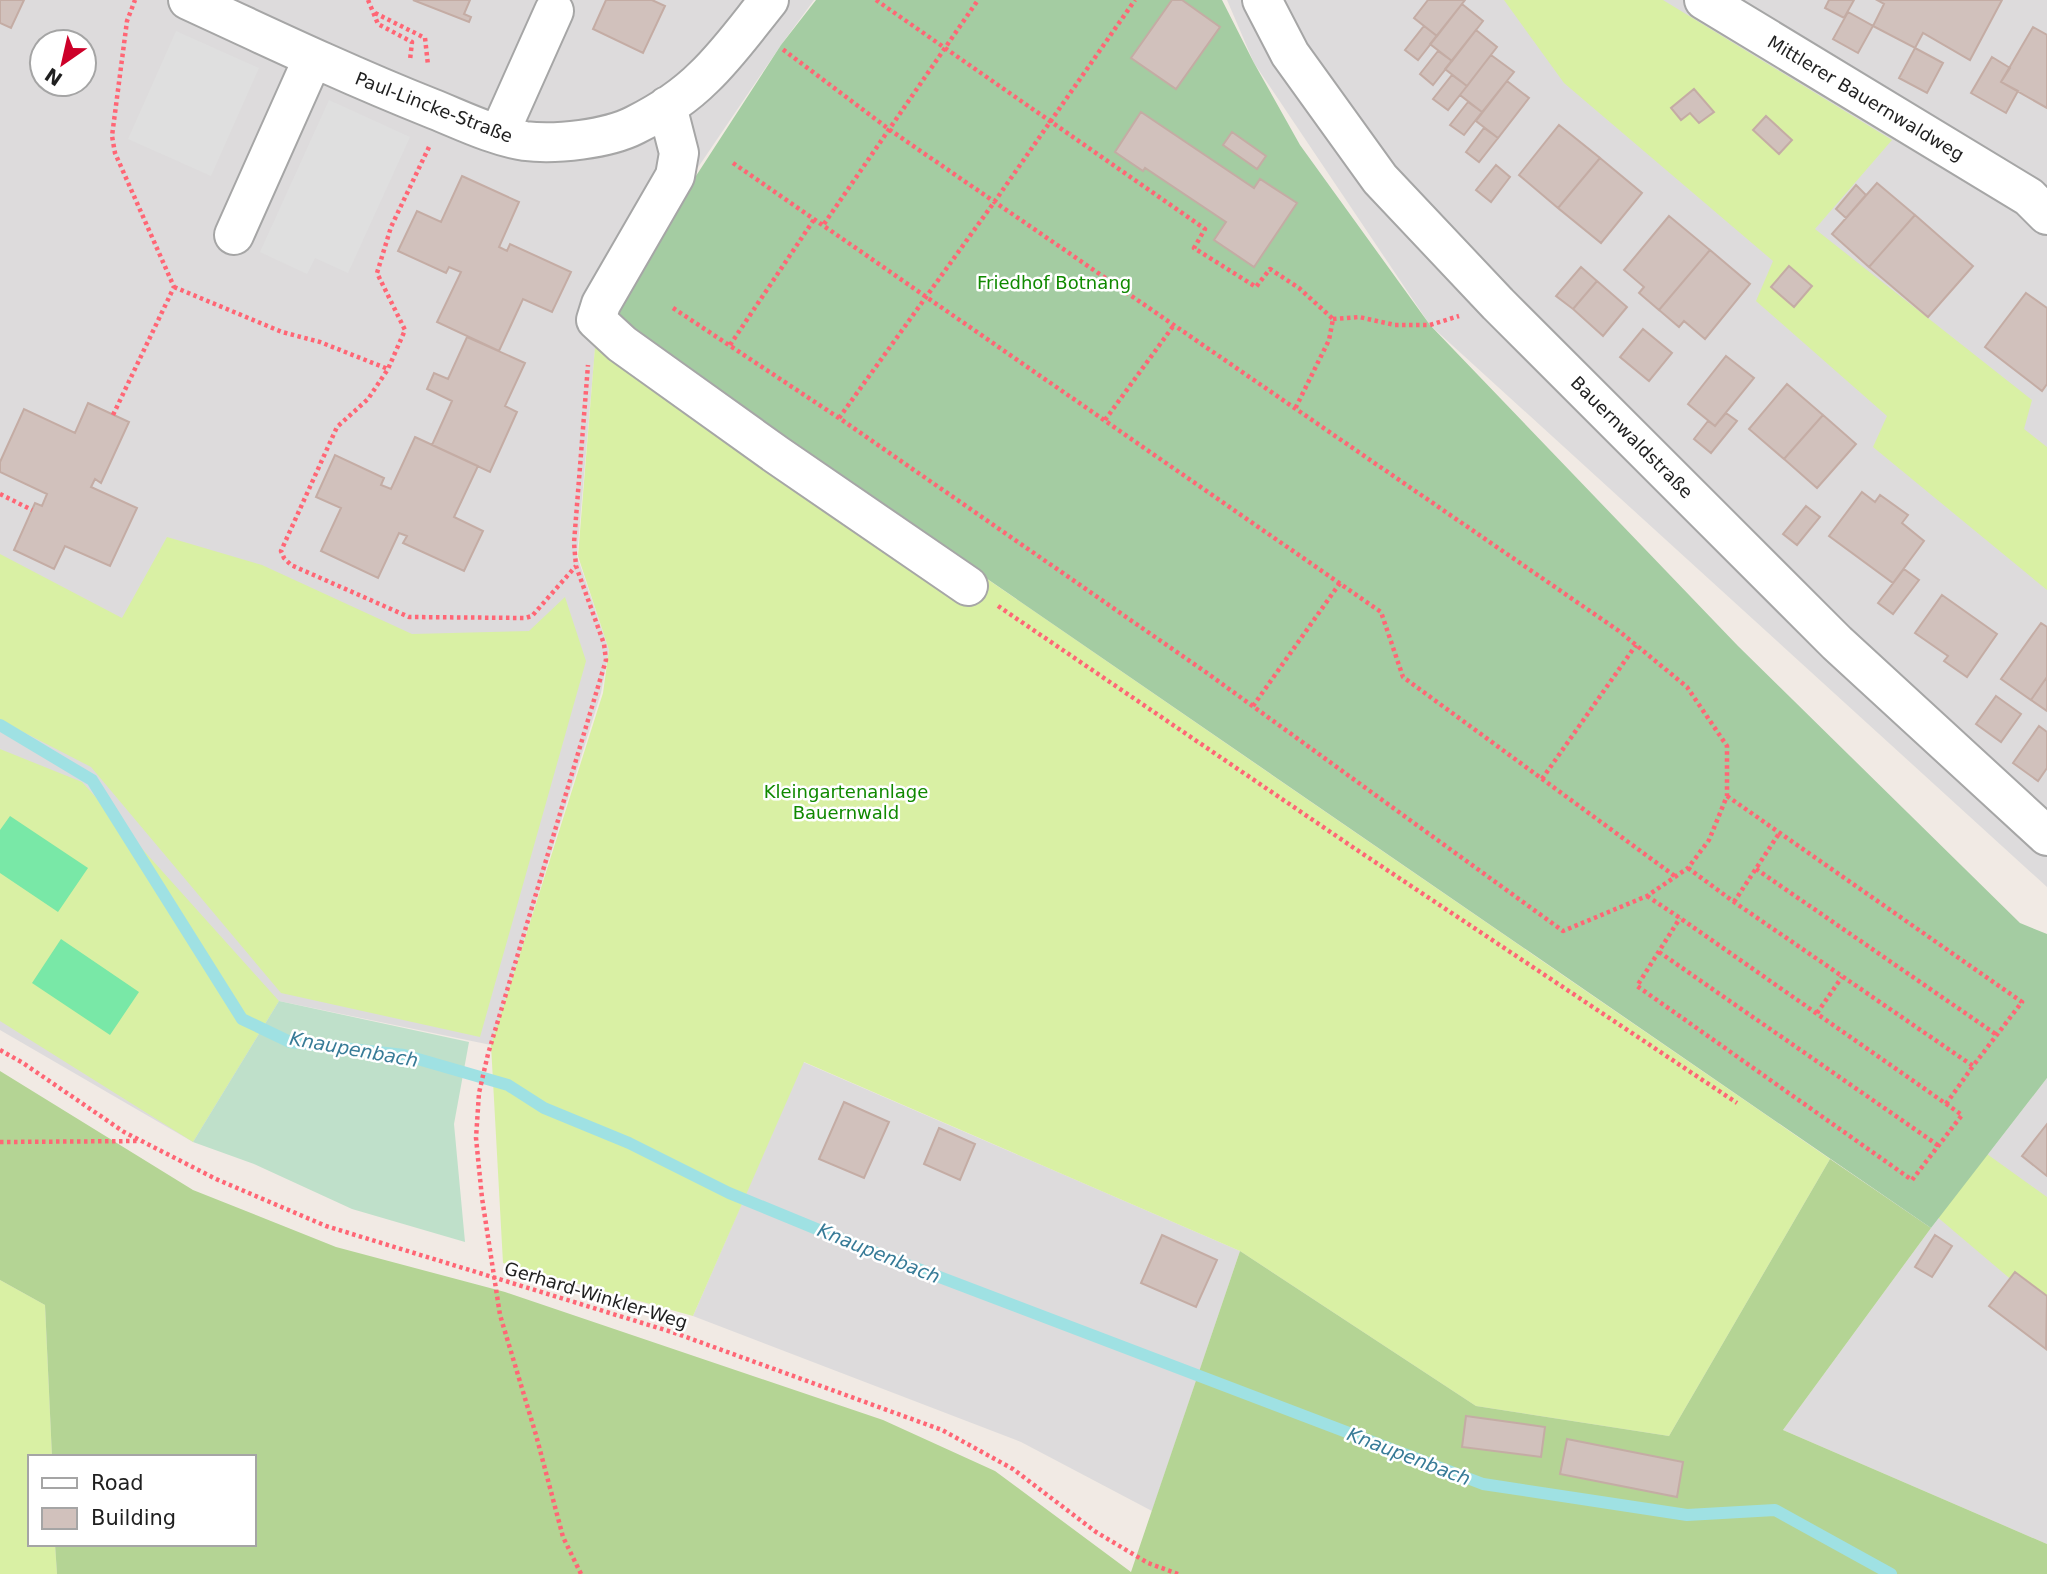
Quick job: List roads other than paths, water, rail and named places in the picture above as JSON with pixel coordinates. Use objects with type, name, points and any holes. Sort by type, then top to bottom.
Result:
[{"type":"street","name":"Paul-Lincke-Straße","points":[[188,0],[313,58],[434,109],[499,134],[526,141],[597,137],[633,126],[667,106],[704,78],[760,12]]},
{"type":"street","name":"Bauernwaldstraße","points":[[1262,0],[1290,54],[1380,179],[1498,304],[1837,643],[2047,836]]},
{"type":"street","name":"Mittlerer Bauernwaldweg","points":[[1704,0],[2041,204]]},
{"type":"street","points":[[499,134],[554,11]]},
{"type":"street","points":[[234,235],[313,58]]},
{"type":"street","points":[[667,106],[679,153],[675,176],[601,304],[596,320],[622,344],[655,368],[968,586]]},
{"type":"waterway","name":"Knaupenbach","points":[[0,725],[92,780],[242,1019],[290,1042],[404,1055],[508,1085],[544,1108],[629,1143],[729,1193],[858,1246],[1483,1484],[1687,1515],[1775,1510],[1891,1574]]},
{"type":"park label","name":"Friedhof Botnang","points":[[1054,282]]},
{"type":"park label","name":"Kleingartenanlage Bauernwald","points":[[846,801]]}]
